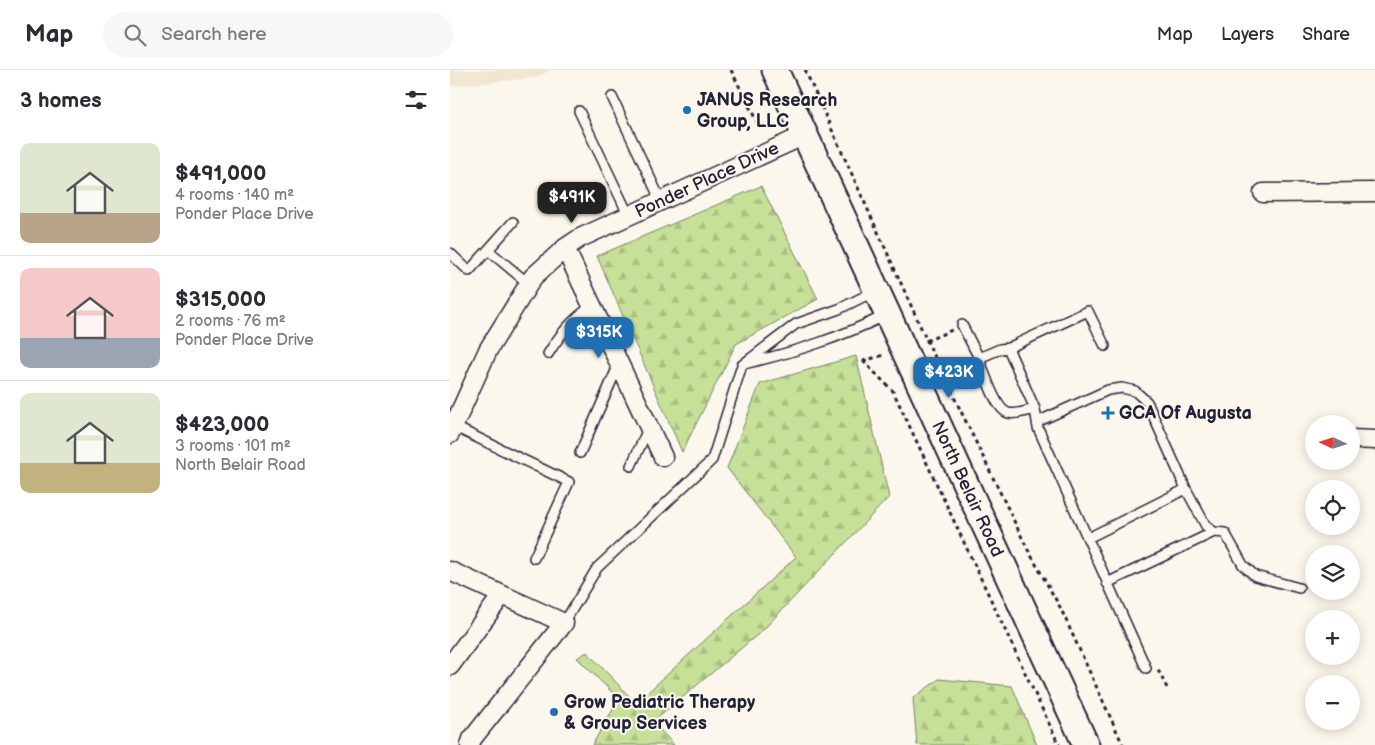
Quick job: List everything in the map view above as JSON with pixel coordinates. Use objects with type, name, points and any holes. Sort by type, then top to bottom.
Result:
[{"type":"main road","name":"North Belair Road","points":[[775,70],[1086,745]]},
{"type":"street","name":"Ponder Place Drive","points":[[452,430],[488,350],[533,277],[565,248],[580,238],[805,135]]},
{"type":"street","points":[[1263,193],[1375,192]]},
{"type":"street","points":[[565,248],[663,457]]},
{"type":"street","points":[[1360,439],[1375,440]]},
{"type":"street","points":[[450,571],[564,623],[472,739],[470,745]]},
{"type":"street","points":[[450,666],[502,595]]},
{"type":"lane","points":[[612,96],[661,201]]},
{"type":"lane","points":[[579,111],[629,216]]},
{"type":"lane","points":[[450,253],[469,271],[513,222]]},
{"type":"lane","points":[[488,250],[529,284]]},
{"type":"lane","points":[[564,623],[597,568],[712,460],[742,364],[796,324],[839,309],[877,290]]},
{"type":"lane","points":[[548,354],[568,325],[592,306]]},
{"type":"lane","points":[[979,358],[1000,348],[1008,348],[1088,311],[1105,346]]},
{"type":"lane","points":[[742,364],[803,350],[850,332],[888,314]]},
{"type":"lane","points":[[962,326],[979,358],[996,400],[1003,410],[1009,414],[1035,409]]},
{"type":"lane","points":[[1008,348],[1035,409],[1037,422],[1107,583],[1151,666]]},
{"type":"lane","points":[[580,453],[619,364]]},
{"type":"lane","points":[[1037,422],[1108,390],[1122,388],[1135,391],[1147,402],[1186,489],[1206,526],[1214,532]]},
{"type":"lane","points":[[631,466],[649,426]]},
{"type":"lane","points":[[452,430],[569,482],[534,558]]},
{"type":"lane","points":[[1088,538],[1186,489]]},
{"type":"lane","points":[[1107,583],[1214,532],[1225,533],[1243,565],[1255,576],[1299,588]]},
{"type":"path","points":[[731,70],[758,124]]},
{"type":"path","points":[[806,70],[927,341],[1028,550],[1060,607],[1122,745]]},
{"type":"path","points":[[933,338],[962,326]]},
{"type":"path","points":[[863,360],[892,391],[1059,745]]},
{"type":"path","points":[[1151,666],[1167,688]]},
{"type":"shaded area","points":[[450,70],[551,70],[535,78],[450,86]]},
{"type":"green space","points":[[761,186],[818,299],[736,344],[682,452],[597,256]]},
{"type":"green space","points":[[856,356],[889,497],[763,630],[653,722],[674,745],[592,745],[619,699],[577,658],[587,652],[636,703],[796,557],[727,468],[760,384]]},
{"type":"green space","points":[[939,679],[1012,686],[1037,745],[917,745],[913,698]]},
{"type":"place","name":"JANUS Research Group, LLC","points":[[687,110]]},
{"type":"place","name":"GCA Of Augusta","points":[[1108,413]]},
{"type":"place","name":"Grow Pediatric Therapy & Group Services","points":[[554,712]]}]
